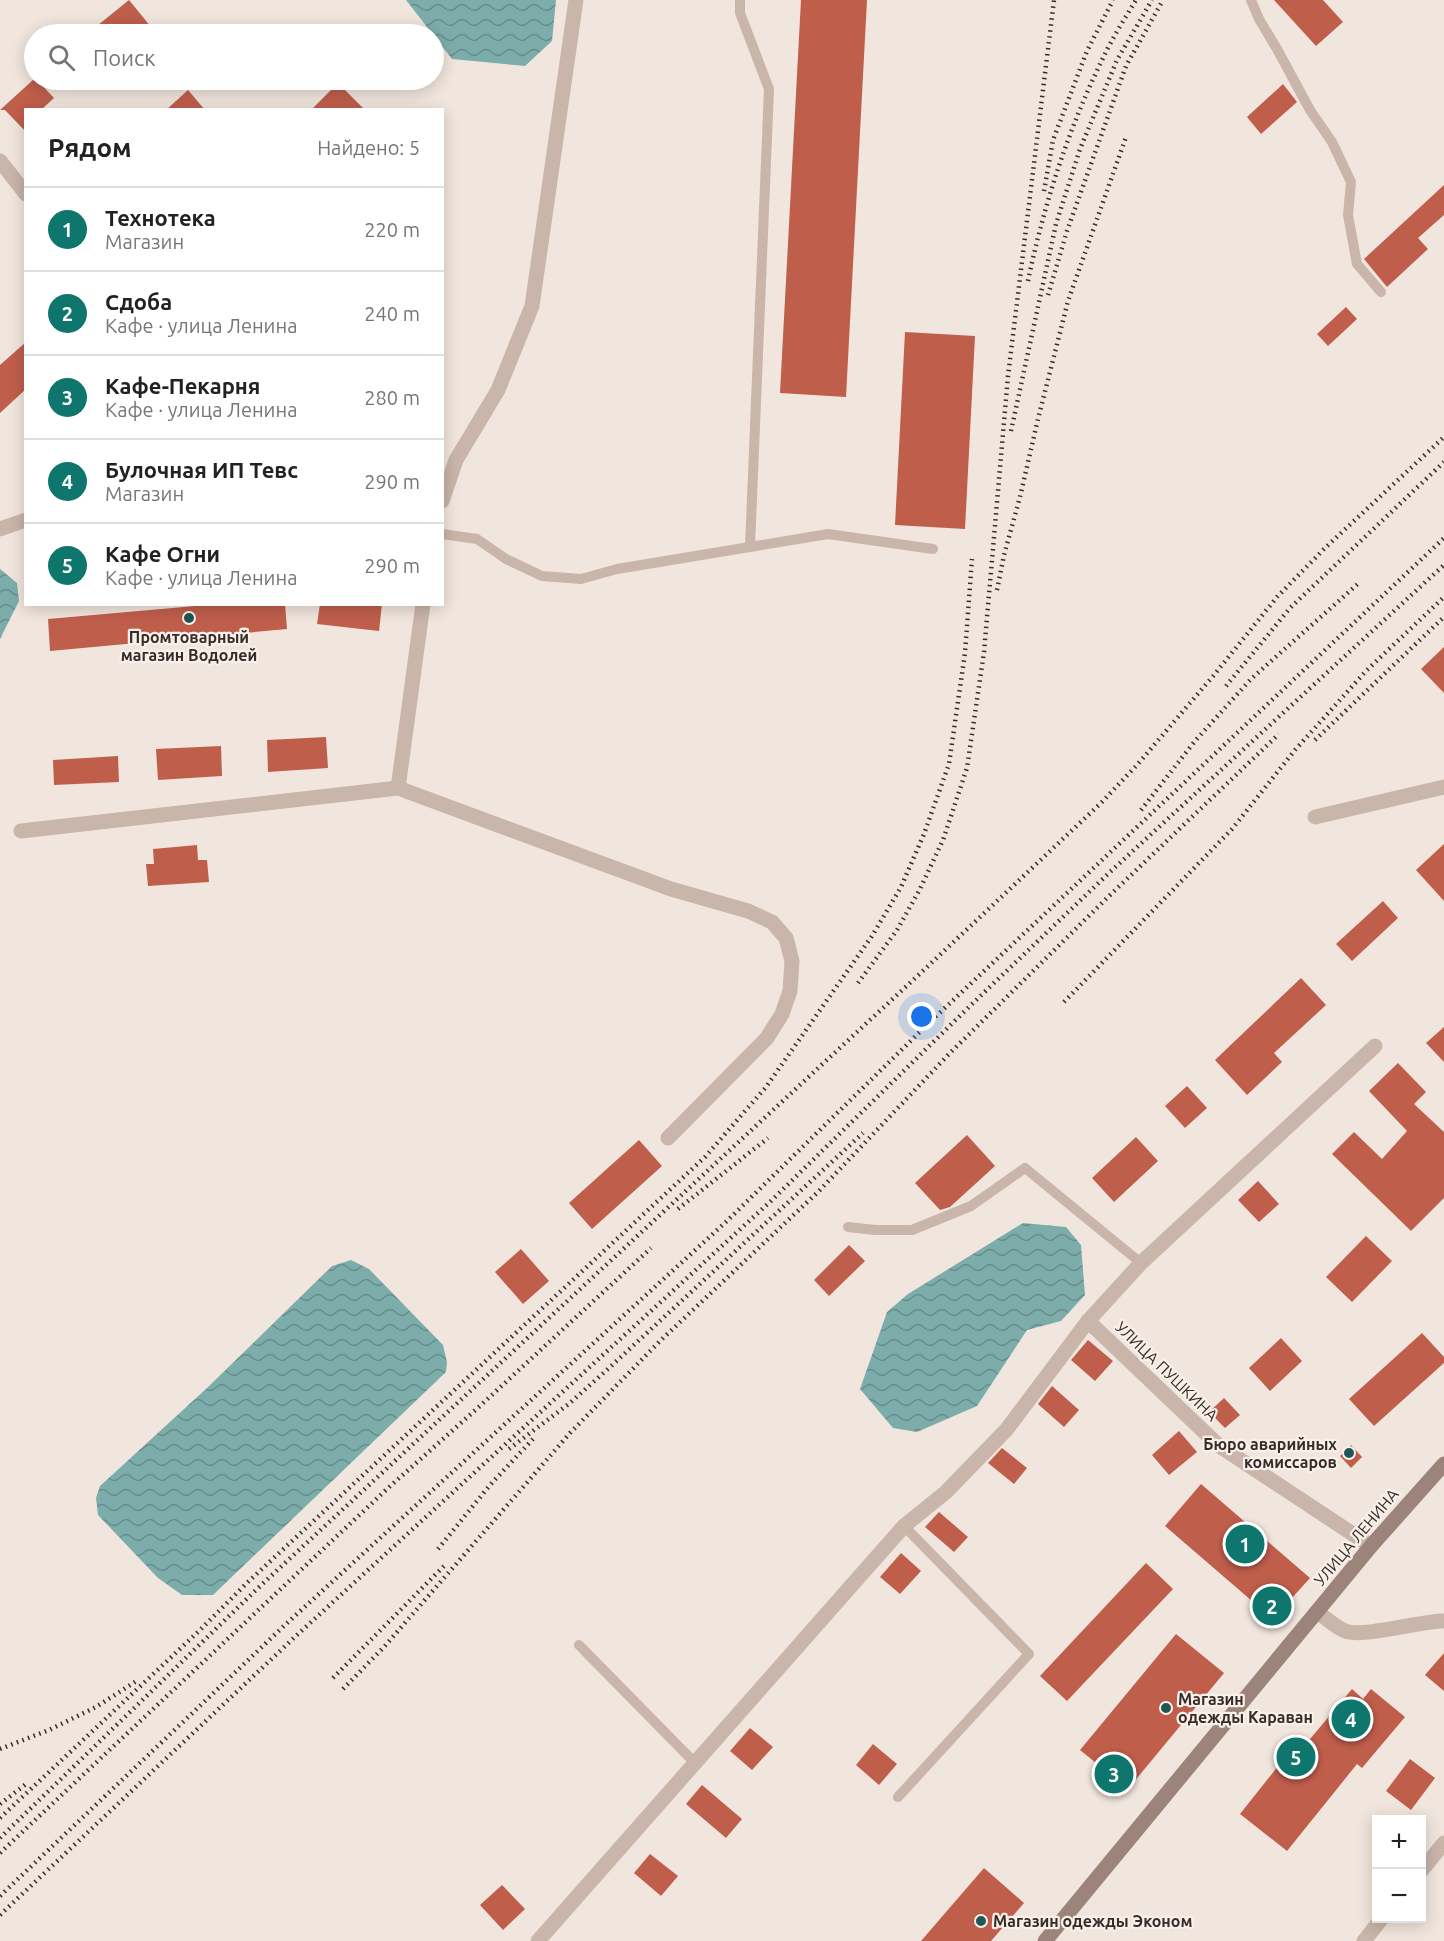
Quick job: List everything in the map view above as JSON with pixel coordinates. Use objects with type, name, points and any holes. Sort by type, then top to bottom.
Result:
[{"type":"street","points":[[444,495],[456,460],[498,390],[532,306],[576,0]]},
{"type":"street","points":[[0,160],[24,191]]},
{"type":"street","points":[[0,529],[24,521]]},
{"type":"street","points":[[398,788],[423,606]]},
{"type":"street","points":[[1315,817],[1444,787]]},
{"type":"street","points":[[21,831],[398,788],[671,889],[748,910],[772,922],[786,938],[792,961],[790,991],[782,1014],[767,1038],[668,1138]]},
{"type":"street","points":[[538,1941],[904,1526],[946,1492],[1007,1429],[1088,1321],[1141,1263],[1375,1046]]},
{"type":"street","name":"УЛИЦА ПУШКИНА","points":[[1088,1321],[1218,1445],[1371,1546]]},
{"type":"street","name":"УЛИЦА ЛЕНИНА","points":[[1045,1941],[1371,1546],[1444,1464]]},
{"type":"street","points":[[1317,1611],[1345,1631],[1372,1632],[1429,1621],[1444,1621]]},
{"type":"street","points":[[1423,1869],[1444,1843]]},
{"type":"street","points":[[1364,1941],[1378,1923]]},
{"type":"lane","points":[[740,0],[740,13],[769,89],[750,546]]},
{"type":"lane","points":[[1251,0],[1259,20],[1310,110],[1332,141],[1351,182],[1348,215],[1357,264],[1381,292]]},
{"type":"lane","points":[[444,534],[477,539],[506,559],[542,576],[581,579],[617,569],[828,534],[933,549]]},
{"type":"lane","points":[[848,1227],[912,1230],[971,1206],[1024,1168],[1141,1263]]},
{"type":"lane","points":[[898,1797],[1029,1654],[904,1526]]},
{"type":"lane","points":[[579,1645],[695,1763]]},
{"type":"water","points":[[406,0],[556,0],[552,41],[525,66],[452,59],[444,49],[444,24],[425,24]]},
{"type":"water","points":[[0,569],[17,583],[19,601],[0,639]]},
{"type":"water","points":[[1023,1223],[1066,1227],[1081,1245],[1085,1295],[1061,1321],[1027,1330],[977,1406],[917,1432],[893,1428],[860,1389],[887,1312],[908,1294]]},
{"type":"water","points":[[351,1260],[369,1269],[443,1345],[447,1362],[446,1372],[213,1595],[182,1595],[158,1578],[98,1515],[96,1498],[100,1486],[207,1388],[332,1266]]},
{"type":"building","points":[[129,0],[149,24],[99,24]]},
{"type":"building","points":[[801,0],[867,0],[846,397],[780,393]]},
{"type":"building","points":[[1274,0],[1323,0],[1343,22],[1316,46]]},
{"type":"building","points":[[1283,84],[1297,102],[1261,134],[1247,117]]},
{"type":"building","points":[[24,88],[24,90],[46,90],[54,98],[43,108],[24,108],[24,130],[5,110],[0,110]]},
{"type":"building","points":[[188,90],[203,108],[168,108]]},
{"type":"building","points":[[331,90],[345,90],[363,108],[313,108]]},
{"type":"building","points":[[1444,185],[1444,215],[1418,238],[1428,249],[1387,287],[1364,259]]},
{"type":"building","points":[[1346,307],[1357,319],[1328,346],[1317,334]]},
{"type":"building","points":[[905,332],[975,336],[965,529],[895,525]]},
{"type":"building","points":[[24,344],[24,391],[0,413],[0,365]]},
{"type":"building","points":[[195,606],[285,606],[287,629],[50,651],[48,619]]},
{"type":"building","points":[[320,606],[382,606],[379,631],[317,624]]},
{"type":"building","points":[[1444,647],[1444,693],[1421,669]]},
{"type":"building","points":[[326,737],[328,768],[268,772],[267,740]]},
{"type":"building","points":[[221,746],[222,776],[158,780],[156,749]]},
{"type":"building","points":[[118,756],[119,782],[54,785],[53,760]]},
{"type":"building","points":[[1444,844],[1444,901],[1416,870]]},
{"type":"building","points":[[197,845],[198,860],[207,860],[209,882],[148,886],[146,864],[154,864],[153,849]]},
{"type":"building","points":[[1383,901],[1398,918],[1352,961],[1336,944]]},
{"type":"building","points":[[1301,978],[1326,1005],[1274,1053],[1282,1062],[1247,1095],[1215,1060]]},
{"type":"building","points":[[1444,1027],[1444,1062],[1426,1043]]},
{"type":"building","points":[[1398,1063],[1426,1092],[1414,1104],[1444,1132],[1444,1198],[1411,1231],[1332,1154],[1354,1132],[1382,1159],[1407,1131],[1369,1091]]},
{"type":"building","points":[[1187,1086],[1207,1108],[1185,1128],[1165,1106]]},
{"type":"building","points":[[967,1135],[995,1166],[950,1207],[940,1210],[915,1183]]},
{"type":"building","points":[[1136,1137],[1158,1161],[1114,1202],[1092,1178]]},
{"type":"building","points":[[639,1140],[662,1166],[592,1229],[569,1203]]},
{"type":"building","points":[[1258,1181],[1279,1204],[1259,1222],[1238,1200]]},
{"type":"building","points":[[1366,1236],[1392,1261],[1352,1302],[1326,1277]]},
{"type":"building","points":[[849,1245],[865,1261],[829,1296],[814,1280]]},
{"type":"building","points":[[521,1249],[549,1281],[523,1304],[495,1272]]},
{"type":"building","points":[[1422,1333],[1444,1357],[1444,1363],[1374,1426],[1349,1399]]},
{"type":"building","points":[[1281,1338],[1302,1361],[1270,1391],[1249,1368]]},
{"type":"building","points":[[1088,1340],[1113,1361],[1095,1381],[1071,1360]]},
{"type":"building","points":[[1052,1386],[1079,1410],[1064,1427],[1038,1404]]},
{"type":"building","points":[[1224,1398],[1240,1415],[1225,1428],[1209,1412]]},
{"type":"building","points":[[1179,1431],[1197,1452],[1169,1475],[1152,1455]]},
{"type":"building","points":[[1351,1445],[1362,1457],[1351,1468],[1340,1456]]},
{"type":"building","points":[[1002,1448],[1027,1468],[1014,1484],[988,1463]]},
{"type":"building","points":[[1201,1484],[1310,1578],[1273,1619],[1165,1526]]},
{"type":"building","points":[[939,1512],[968,1537],[954,1552],[925,1527]]},
{"type":"building","points":[[901,1553],[921,1571],[900,1594],[880,1577]]},
{"type":"building","points":[[1146,1563],[1173,1589],[1067,1701],[1040,1676]]},
{"type":"building","points":[[1176,1634],[1224,1673],[1128,1789],[1080,1750]]},
{"type":"building","points":[[1444,1653],[1444,1691],[1425,1675]]},
{"type":"building","points":[[1352,1689],[1363,1699],[1371,1689],[1405,1717],[1362,1768],[1357,1764],[1287,1851],[1240,1814],[1294,1746],[1300,1751]]},
{"type":"building","points":[[750,1728],[773,1747],[752,1770],[730,1751]]},
{"type":"building","points":[[873,1744],[897,1764],[879,1785],[856,1765]]},
{"type":"building","points":[[1410,1759],[1435,1778],[1411,1810],[1386,1791]]},
{"type":"building","points":[[702,1785],[742,1819],[726,1838],[686,1804]]},
{"type":"building","points":[[650,1854],[678,1876],[661,1896],[634,1873]]},
{"type":"building","points":[[984,1868],[1024,1903],[991,1941],[921,1941]]},
{"type":"building","points":[[502,1885],[525,1909],[503,1930],[480,1905]]},
{"type":"railway","points":[[858,983],[897,930],[919,891],[943,840],[967,768],[984,652],[1008,376],[1054,0]]},
{"type":"railway","points":[[1044,191],[1053,140],[1087,51],[1113,0]]},
{"type":"railway","points":[[1028,281],[1050,195],[1069,138],[1104,56],[1136,0]]},
{"type":"railway","points":[[1011,431],[1056,224],[1080,149],[1117,60],[1152,0]]},
{"type":"railway","points":[[1048,295],[1067,231],[1126,66],[1163,0]]},
{"type":"railway","points":[[997,590],[1068,301],[1126,137]]},
{"type":"railway","points":[[0,1838],[257,1589],[1101,803],[1137,765],[1214,675],[1277,597],[1325,548],[1444,437]]},
{"type":"railway","points":[[1226,686],[1290,608],[1444,462]]},
{"type":"railway","points":[[0,1896],[286,1624],[727,1221],[931,1021],[1444,538]]},
{"type":"railway","points":[[0,1818],[249,1581],[705,1157],[766,1087],[872,936],[901,887],[924,834],[949,764],[965,653],[972,559]]},
{"type":"railway","points":[[0,1915],[297,1635],[771,1201],[1110,872],[1444,565]]},
{"type":"railway","points":[[1141,810],[1195,741],[1251,679],[1360,582]]},
{"type":"railway","points":[[1064,1002],[1232,829],[1295,750],[1366,671],[1444,597]]},
{"type":"railway","points":[[1315,740],[1444,617]]},
{"type":"railway","points":[[343,1689],[384,1647],[570,1433],[660,1341],[819,1191],[949,1054],[1108,897],[1279,734]]},
{"type":"railway","points":[[509,1449],[570,1403],[863,1133]]},
{"type":"railway","points":[[678,1209],[768,1138]]},
{"type":"railway","points":[[0,1853],[387,1489],[651,1248]]},
{"type":"railway","points":[[438,1549],[490,1485],[533,1439]]},
{"type":"railway","points":[[333,1678],[444,1566]]},
{"type":"railway","points":[[0,1749],[49,1730],[96,1707],[138,1680]]},
{"type":"railway","points":[[0,1804],[26,1784]]},
{"type":"place","name":"Промтоварный магазин Водолей","points":[[189,618]]},
{"type":"place","name":"Бюро аварийных комиссаров","points":[[1349,1453]]},
{"type":"place","name":"Технотека","points":[[1245,1544]]},
{"type":"place","name":"Сдоба","points":[[1272,1606]]},
{"type":"place","name":"Магазин одежды Караван","points":[[1166,1708]]},
{"type":"place","name":"Булочная ИП Тевс","points":[[1351,1719]]},
{"type":"place","name":"Кафе Огни","points":[[1296,1757]]},
{"type":"place","name":"Кафе-Пекарня","points":[[1114,1774]]},
{"type":"place","name":"Магазин одежды Эконом","points":[[981,1921]]}]
